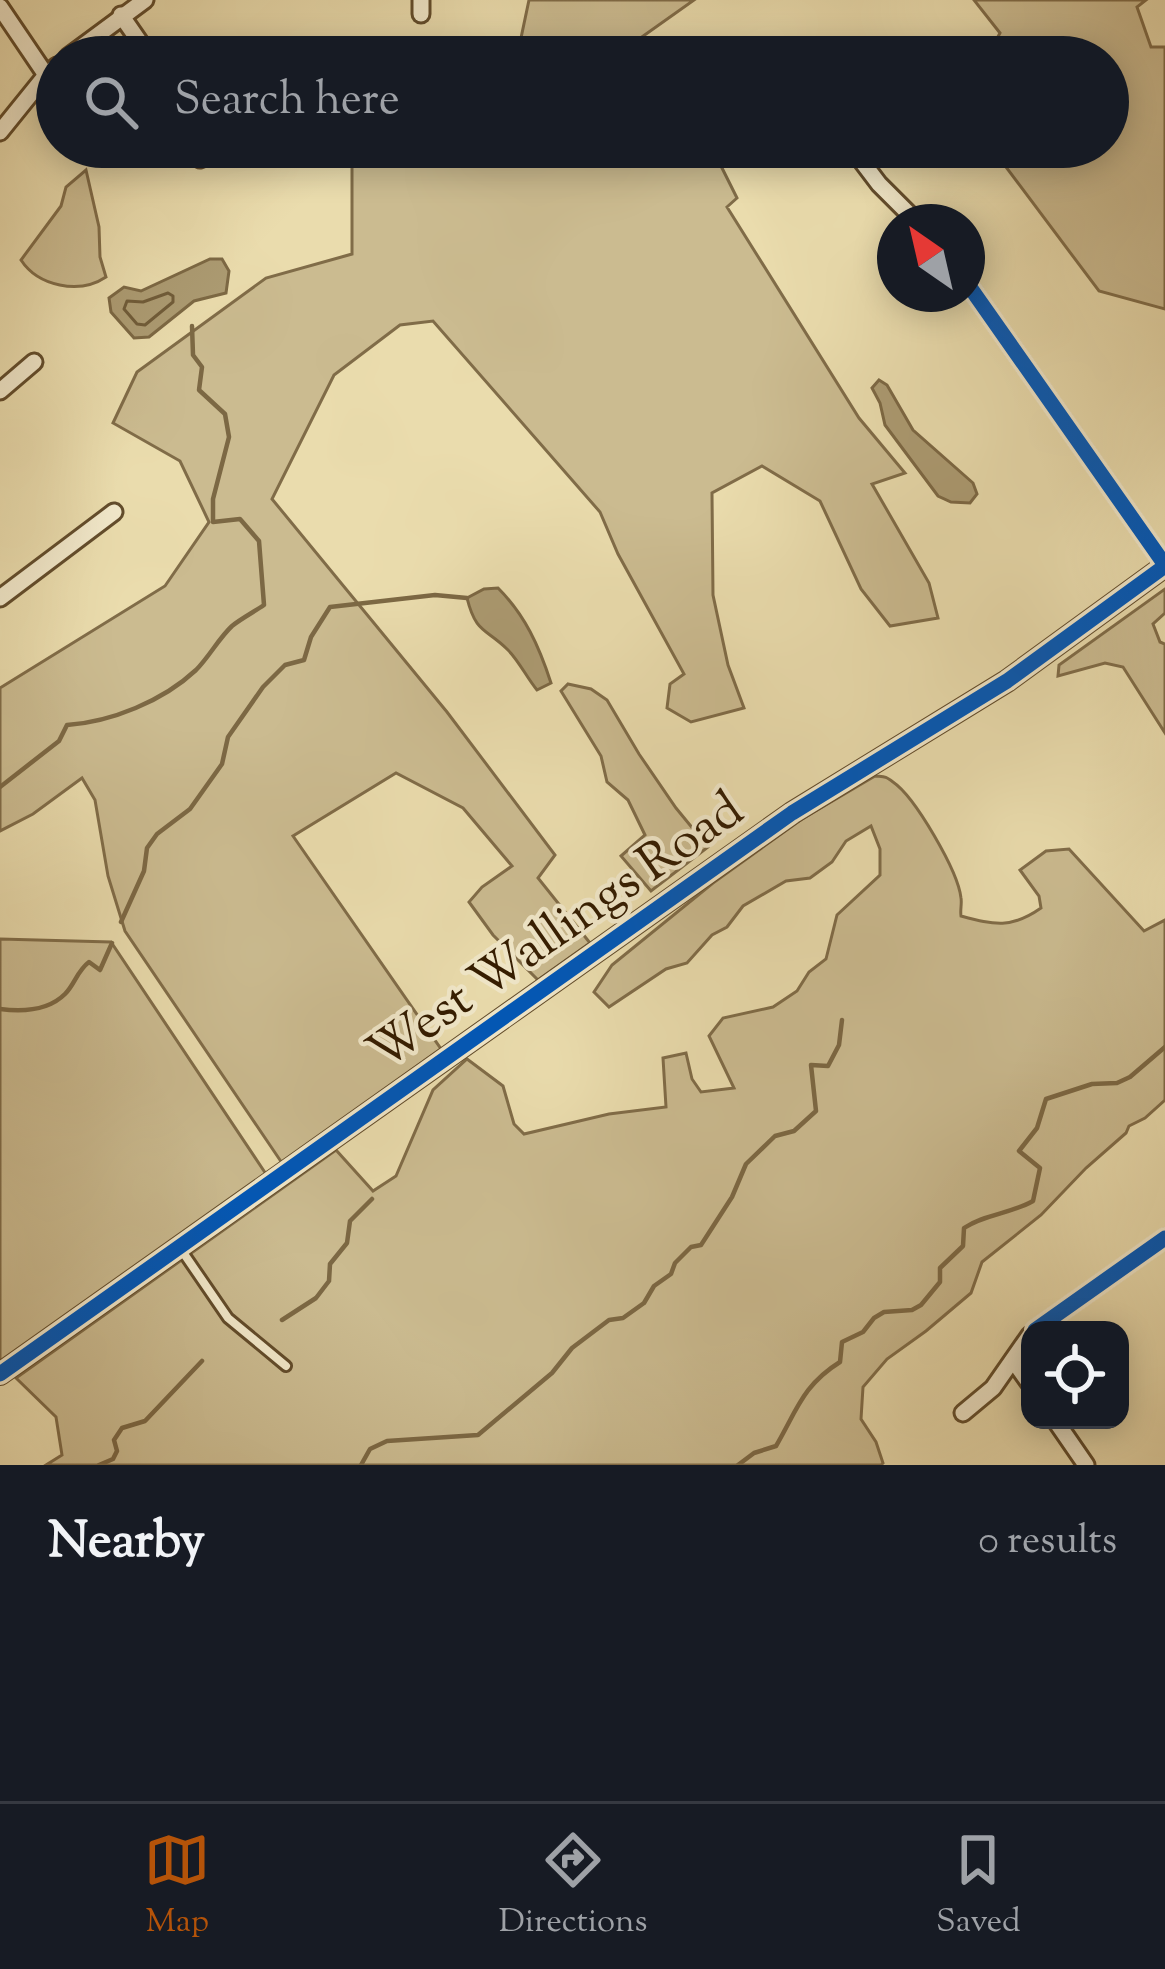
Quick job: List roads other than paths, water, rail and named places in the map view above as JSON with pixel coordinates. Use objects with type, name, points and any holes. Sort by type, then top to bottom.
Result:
[{"type":"street","points":[[95,36],[145,0]]},
{"type":"street","points":[[0,7],[36,51]]},
{"type":"street","points":[[122,15],[136,36]]},
{"type":"street","points":[[0,132],[36,88]]},
{"type":"street","points":[[867,168],[898,204]]},
{"type":"street","points":[[985,309],[1165,565]]},
{"type":"street","points":[[0,391],[34,362]]},
{"type":"street","points":[[0,598],[114,512]]},
{"type":"street","name":"West Wallings Road","points":[[0,1374],[792,813],[1006,681],[1165,565]]},
{"type":"street","points":[[1048,1321],[1165,1238]]},
{"type":"street","points":[[963,1413],[988,1393],[1021,1348]]},
{"type":"street","points":[[1013,1360],[1021,1371]]},
{"type":"street","points":[[1060,1429],[1086,1465]]},
{"type":"lane","points":[[179,1246],[228,1318],[286,1366]]},
{"type":"water","points":[[210,259],[222,259],[229,271],[226,293],[194,301],[149,337],[134,338],[111,312],[109,298],[124,287],[141,291]]},
{"type":"water","points":[[879,380],[887,385],[913,430],[973,483],[977,494],[970,503],[938,496],[885,425],[872,388]]},
{"type":"water","points":[[498,588],[523,620],[541,656],[551,683],[537,690],[512,654],[478,624],[470,610],[467,598]]},
{"type":"waterway","points":[[0,787],[59,741],[67,725],[136,708],[183,681],[232,626],[264,605],[259,541],[240,519],[213,522],[213,499],[229,437],[225,414],[199,390],[202,367],[193,355],[192,326]]},
{"type":"waterway","points":[[121,922],[144,871],[147,848],[157,834],[190,809],[222,764],[228,737],[263,687],[285,665],[304,660],[311,637],[330,607],[435,595],[467,598]]},
{"type":"waterway","points":[[0,1009],[35,1009],[58,1000],[89,962],[100,970],[112,943]]},
{"type":"waterway","points":[[361,1465],[370,1449],[387,1441],[478,1435],[552,1373],[572,1348],[609,1320],[623,1318],[644,1303],[675,1263],[691,1247],[701,1245],[732,1197],[746,1164],[775,1136],[794,1131],[816,1111],[811,1065],[828,1066],[839,1045],[842,1020]]},
{"type":"waterway","points":[[738,1465],[776,1446],[809,1389],[840,1362],[842,1342],[863,1332],[884,1312],[921,1305],[940,1282],[940,1268],[963,1246],[964,1228],[1033,1201],[1040,1168],[1019,1151],[1037,1128],[1046,1099],[1092,1084],[1117,1083],[1165,1047]]},
{"type":"waterway","points":[[282,1320],[316,1298],[329,1281],[330,1264],[347,1243],[350,1221],[372,1199]]},
{"type":"waterway","points":[[99,1465],[113,1459],[114,1440],[122,1428],[145,1421],[202,1361]]}]
